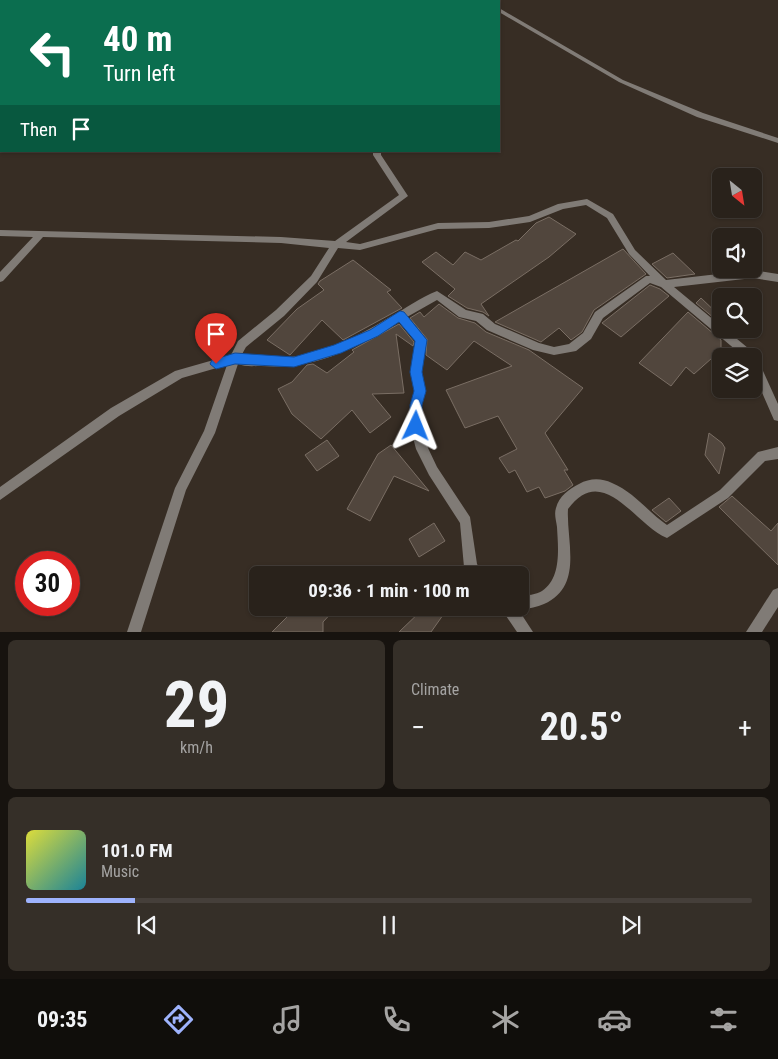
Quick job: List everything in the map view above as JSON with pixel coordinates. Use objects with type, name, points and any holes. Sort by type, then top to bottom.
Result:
[{"type":"street","points":[[500,11],[621,80],[700,115],[778,141]]},
{"type":"street","points":[[134,632],[182,488],[209,433],[235,358],[242,344],[280,313],[314,279],[335,246],[404,196],[377,152]]},
{"type":"street","points":[[0,233],[281,240],[360,247],[438,226],[489,225],[530,220],[562,206],[587,202],[610,216],[632,252],[664,284],[740,348]]},
{"type":"street","points":[[0,278],[41,234]]},
{"type":"street","points":[[0,494],[115,412],[179,374],[235,358],[240,361],[294,362],[337,350],[374,333],[437,295],[463,314],[478,317],[491,327],[538,347],[554,351],[572,348],[587,336],[599,315],[649,279],[664,284],[753,274],[778,278]]},
{"type":"street","points":[[400,316],[421,340],[416,372],[420,391],[416,405],[416,426],[422,449],[433,471],[466,521],[471,566]]},
{"type":"street","points":[[762,381],[778,416]]},
{"type":"street","points":[[529,602],[536,602],[553,594],[561,578],[564,553],[562,509],[570,497],[584,487],[598,484],[610,488],[651,522],[667,532],[724,494],[762,456],[778,452]]},
{"type":"street","points":[[753,632],[778,595]]},
{"type":"street","points":[[515,616],[526,632]]},
{"type":"building","points":[[549,217],[576,234],[549,257],[481,304],[489,316],[483,312],[467,308],[448,296],[455,289],[422,262],[436,252],[453,265],[465,252],[481,260],[516,240],[518,241],[536,223]]},
{"type":"building","points":[[623,249],[646,274],[594,310],[582,332],[571,340],[559,328],[541,342],[495,322]]},
{"type":"building","points":[[673,253],[695,274],[667,278],[652,264]]},
{"type":"building","points":[[353,260],[391,290],[387,292],[402,308],[343,340],[322,320],[290,355],[267,340],[297,309],[324,290],[318,284],[320,281]]},
{"type":"building","points":[[650,285],[660,289],[669,296],[621,337],[602,323]]},
{"type":"building","points":[[701,298],[712,308],[712,316],[696,303]]},
{"type":"building","points":[[439,304],[458,318],[475,323],[486,332],[529,350],[583,388],[545,433],[568,470],[564,470],[573,485],[565,491],[545,498],[539,487],[527,492],[515,470],[509,473],[499,458],[517,449],[498,416],[465,428],[446,390],[512,366],[474,341],[447,370],[426,355],[427,339],[410,318],[420,312],[424,317]]},
{"type":"building","points":[[688,312],[712,332],[712,338],[721,340],[721,348],[712,348],[712,358],[694,374],[686,367],[671,386],[639,363]]},
{"type":"building","points":[[399,324],[414,342],[413,346],[396,334],[404,393],[372,394],[391,417],[370,433],[352,410],[321,439],[292,414],[278,389],[292,382],[307,365],[313,364],[327,373],[354,352],[352,350]]},
{"type":"building","points":[[709,433],[722,443],[725,448],[719,474],[705,455]]},
{"type":"building","points":[[327,440],[339,456],[317,471],[305,455]]},
{"type":"building","points":[[391,445],[429,491],[394,476],[370,521],[347,509],[378,454]]},
{"type":"building","points":[[732,496],[771,531],[778,523],[778,565],[719,507]]},
{"type":"building","points":[[669,498],[681,511],[666,522],[652,510]]},
{"type":"building","points":[[434,523],[445,541],[419,557],[409,539]]},
{"type":"building","points":[[288,616],[329,616],[323,622],[323,632],[272,632]]},
{"type":"building","points":[[416,616],[442,616],[431,632],[399,632]]},
{"type":"route","points":[[216,364],[235,358],[240,361],[294,362],[337,350],[374,333],[400,316],[421,340],[416,372],[420,391],[416,405],[416,426]]}]
